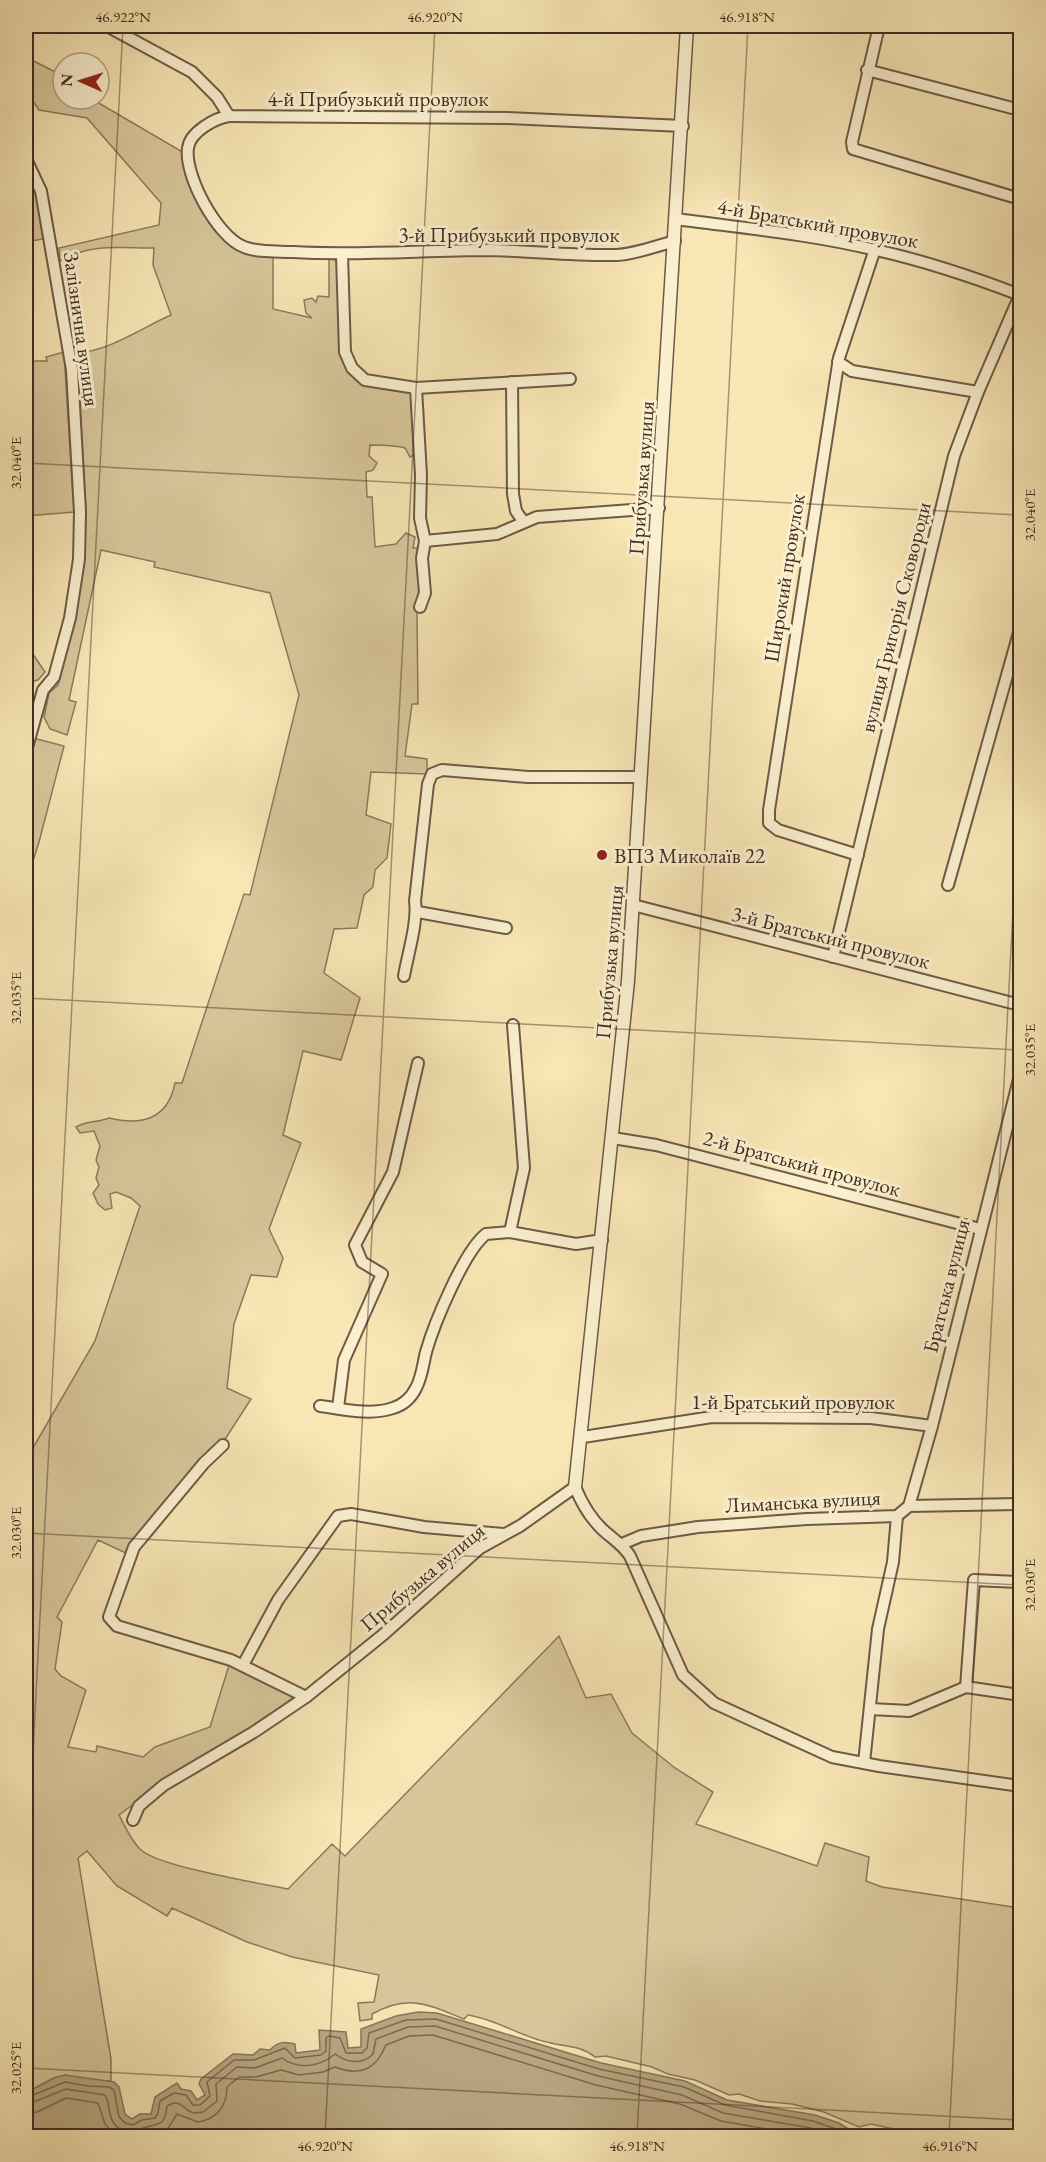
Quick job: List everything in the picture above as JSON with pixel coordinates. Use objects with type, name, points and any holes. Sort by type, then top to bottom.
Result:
[{"type":"street","points":[[107,26],[192,72],[217,97],[229,116]]},
{"type":"street","name":"Прибузька вулиця","points":[[133,1820],[139,1806],[180,1774],[254,1731],[306,1696],[384,1634],[464,1561],[504,1534],[527,1522],[575,1487],[583,1437],[613,1138],[633,905],[683,126],[687,26]]},
{"type":"street","points":[[879,26],[867,70],[852,142],[853,149],[1020,199]]},
{"type":"street","points":[[867,70],[1020,110]]},
{"type":"street","name":"4-й Прибузький провулок","points":[[229,116],[507,118],[683,126]]},
{"type":"street","name":"3-й Прибузький провулок","points":[[229,116],[217,119],[200,131],[188,148],[192,173],[210,216],[221,231],[237,244],[252,250],[342,255],[480,250],[618,255],[675,241]]},
{"type":"street","name":"Залізнична вулиця","points":[[26,159],[41,191],[72,370],[80,512],[79,560],[70,618],[54,677],[43,690],[26,751]]},
{"type":"street","name":"4-й Братський провулок","points":[[676,219],[804,236],[875,249],[945,268],[1020,295]]},
{"type":"street","name":"Широкий провулок","points":[[858,855],[778,830],[771,825],[769,818],[838,362],[875,249]]},
{"type":"street","points":[[342,255],[344,346],[349,363],[356,373],[372,383],[416,388],[570,379]]},
{"type":"street","name":"вулиця Григорія Сковороди","points":[[833,957],[950,471],[978,392],[1020,295]]},
{"type":"street","points":[[838,362],[852,371],[978,392]]},
{"type":"street","points":[[512,382],[513,494],[516,511],[523,521]]},
{"type":"street","points":[[416,388],[421,475],[420,518],[425,541],[424,596],[420,607]]},
{"type":"street","points":[[425,541],[475,538],[497,534],[523,521],[544,516],[659,508]]},
{"type":"street","points":[[948,885],[1020,629]]},
{"type":"street","points":[[404,975],[410,938],[418,912],[415,901],[428,784],[432,774],[442,771],[528,777],[641,777]]},
{"type":"street","name":"3-й Братський провулок","points":[[633,905],[1020,1005]]},
{"type":"street","points":[[418,912],[506,928]]},
{"type":"street","points":[[510,1232],[524,1167],[513,1025]]},
{"type":"street","points":[[338,1408],[344,1360],[382,1274],[362,1262],[355,1245],[393,1173],[418,1063]]},
{"type":"street","name":"Братська вулиця","points":[[909,1506],[932,1426],[1020,1074]]},
{"type":"street","name":"2-й Братський провулок","points":[[613,1138],[656,1144],[980,1230]]},
{"type":"street","points":[[320,1406],[384,1411],[404,1403],[411,1396],[454,1283],[475,1246],[490,1233],[510,1232],[568,1244],[584,1244],[602,1240]]},
{"type":"street","name":"1-й Братський провулок","points":[[583,1437],[712,1417],[871,1418],[932,1426]]},
{"type":"street","points":[[224,1445],[204,1463],[134,1547],[109,1617],[117,1626],[243,1665],[306,1696]]},
{"type":"street","points":[[575,1487],[588,1513],[602,1529],[622,1544],[639,1574],[676,1662],[694,1688],[714,1703],[791,1740],[832,1756],[864,1763],[1020,1786]]},
{"type":"street","name":"Лиманська вулиця","points":[[622,1544],[641,1536],[698,1527],[807,1519],[897,1516],[909,1506],[1020,1504]]},
{"type":"street","points":[[243,1665],[278,1600],[338,1516],[351,1514],[424,1527],[504,1534]]},
{"type":"street","points":[[864,1763],[878,1629],[893,1562],[897,1516]]},
{"type":"street","points":[[966,1688],[974,1580],[1020,1582]]},
{"type":"street","points":[[870,1709],[909,1711],[966,1688],[1020,1695]]},
{"type":"shaded area","points":[[26,57],[51,70],[51,111],[111,110],[186,154],[219,232],[273,253],[273,309],[312,318],[306,313],[304,300],[312,298],[316,302],[318,296],[329,297],[329,257],[339,262],[342,346],[355,374],[411,390],[414,455],[410,457],[405,448],[401,447],[370,445],[369,456],[377,463],[373,470],[366,472],[367,497],[372,497],[375,547],[396,544],[406,533],[415,537],[413,548],[422,548],[417,614],[418,704],[412,704],[405,756],[427,759],[427,774],[371,772],[366,815],[391,824],[387,858],[375,870],[373,887],[364,895],[357,928],[334,929],[324,973],[360,998],[341,1060],[303,1051],[283,1135],[301,1143],[269,1229],[283,1258],[277,1277],[251,1275],[234,1324],[227,1388],[251,1399],[222,1444],[128,1554],[98,1540],[57,1617],[62,1622],[55,1669],[61,1676],[86,1690],[68,1747],[96,1752],[97,1746],[143,1757],[155,1747],[210,1727],[230,1662],[295,1696],[254,1728],[177,1772],[119,1815],[134,1842],[141,1850],[152,1856],[188,1868],[288,1889],[332,1844],[345,1856],[559,1636],[586,1698],[611,1694],[632,1733],[675,1768],[713,1792],[696,1824],[817,1866],[825,1843],[869,1857],[866,1881],[882,1887],[1020,1908],[1020,2136],[957,2136],[920,2131],[912,2133],[871,2124],[859,2127],[824,2112],[792,2104],[760,2101],[739,2094],[729,2095],[695,2080],[668,2074],[652,2067],[606,2056],[595,2057],[580,2049],[540,2041],[489,2020],[468,2015],[464,2019],[419,2003],[397,2004],[372,2014],[372,2019],[360,2021],[358,2003],[374,2002],[379,1975],[292,1957],[247,1942],[172,1908],[167,1916],[117,1886],[87,1851],[78,1858],[111,2059],[111,2081],[89,2081],[65,2075],[54,2078],[26,2093],[26,1460],[95,1341],[140,1206],[131,1198],[116,1192],[110,1194],[112,1208],[105,1210],[98,1204],[93,1193],[99,1185],[96,1178],[99,1167],[96,1160],[100,1146],[94,1131],[80,1133],[76,1127],[109,1118],[132,1121],[152,1117],[166,1105],[175,1083],[182,1083],[244,894],[250,895],[299,695],[270,593],[154,567],[155,562],[101,550],[69,700],[76,702],[67,735],[50,729],[44,717],[49,693],[58,685],[75,619],[84,559],[86,511],[77,352],[99,349],[112,344],[171,315],[153,265],[154,248],[95,249],[83,251],[60,261],[59,248],[159,225],[161,203],[87,118],[39,110],[26,91]]},
{"type":"shaded area","points":[[26,170],[37,197],[43,239],[26,242]]},
{"type":"shaded area","points":[[64,352],[74,512],[26,516],[26,361],[47,361],[46,357]]},
{"type":"shaded area","points":[[26,644],[45,672],[38,680],[26,683]]},
{"type":"shaded area","points":[[33,738],[64,746],[26,883],[26,771]]},
{"type":"water","points":[[418,2012],[437,2013],[601,2063],[685,2081],[727,2100],[815,2115],[839,2123],[850,2130],[883,2130],[912,2136],[26,2136],[26,2093],[54,2078],[65,2075],[114,2082],[119,2087],[125,2114],[132,2119],[140,2114],[151,2114],[155,2097],[177,2083],[181,2089],[191,2091],[197,2100],[205,2095],[199,2084],[201,2079],[233,2054],[253,2055],[260,2049],[270,2050],[275,2045],[284,2042],[295,2044],[296,2053],[320,2050],[319,2030],[346,2032],[348,2048],[361,2047],[361,2029],[396,2016]]},
{"type":"place","name":"ВПЗ Миколаїв 22","points":[[602,855]]}]
